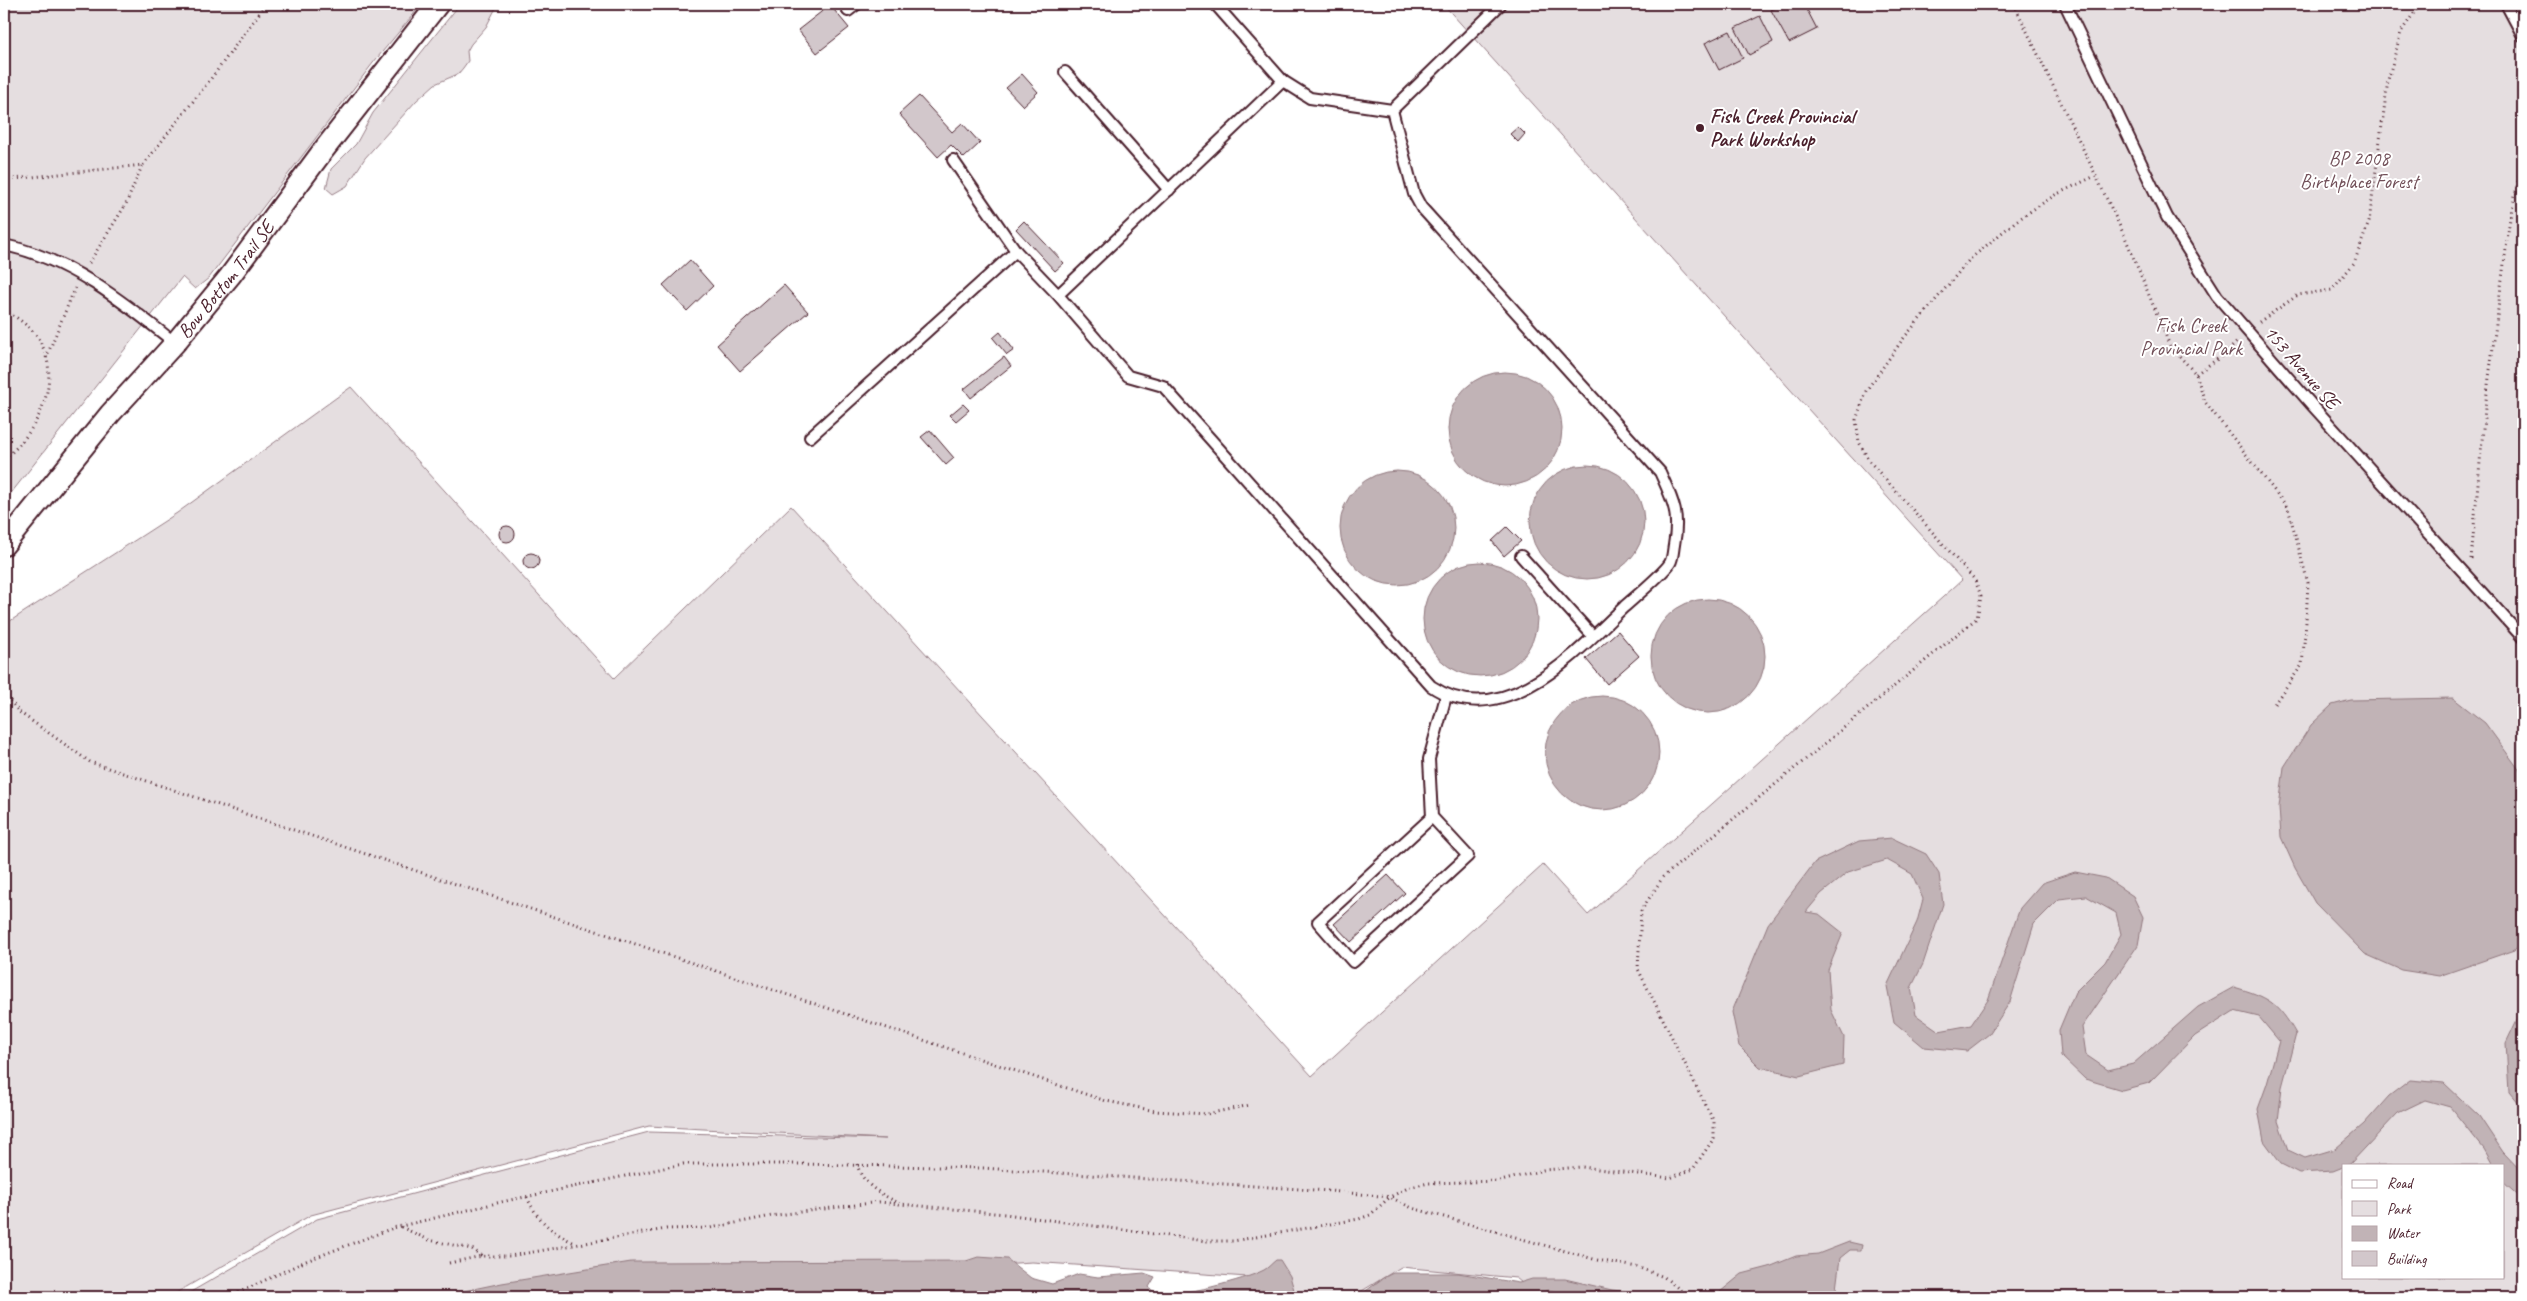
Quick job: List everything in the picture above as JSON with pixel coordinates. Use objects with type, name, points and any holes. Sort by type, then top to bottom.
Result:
[{"type":"street","name":"Bow Bottom Trail SE","points":[[4,545],[110,414],[176,343],[230,276],[322,152],[438,4]]},
{"type":"lane","points":[[848,11],[857,4]]},
{"type":"lane","points":[[1215,4],[1283,81],[1310,98],[1392,110]]},
{"type":"lane","points":[[1392,110],[1501,4]]},
{"type":"lane","name":"153 Avenue SE","points":[[2065,4],[2167,217],[2217,296],[2247,332],[2523,638]]},
{"type":"lane","points":[[2506,4],[2523,36]]},
{"type":"lane","points":[[1065,72],[1169,190]]},
{"type":"lane","points":[[1058,295],[1283,81]]},
{"type":"lane","points":[[952,160],[1016,251],[1058,295],[1128,376],[1163,386],[1431,686],[1446,696],[1479,700],[1517,693],[1539,682],[1593,636],[1671,563],[1676,532],[1676,506],[1660,472],[1421,207],[1414,194],[1392,110]]},
{"type":"lane","points":[[4,244],[45,258],[81,276],[126,303],[176,343]]},
{"type":"lane","points":[[810,437],[1016,251]]},
{"type":"lane","points":[[1521,556],[1593,636]]},
{"type":"lane","points":[[1432,817],[1318,922],[1353,962],[1468,856],[1432,817],[1429,759],[1446,696]]},
{"type":"path","points":[[88,264],[126,204],[143,165],[214,76],[266,4]]},
{"type":"path","points":[[2014,4],[2125,237],[2170,346],[2196,374],[2206,402],[2288,508],[2308,583],[2302,665],[2274,704]]},
{"type":"path","points":[[2196,374],[2226,353],[2247,332],[2298,295],[2332,290],[2354,263],[2369,222],[2388,80],[2401,32],[2420,4]]},
{"type":"path","points":[[2469,578],[2487,389],[2510,218],[2523,159]]},
{"type":"path","points":[[4,180],[143,165]]},
{"type":"path","points":[[449,1263],[482,1256],[510,1256],[666,1229],[710,1228],[778,1215],[879,1202],[1005,1214],[1166,1236],[1233,1241],[1359,1219],[1370,1215],[1390,1197],[1410,1187],[1429,1184],[1501,1181],[1543,1170],[1582,1167],[1670,1178],[1693,1169],[1714,1138],[1714,1122],[1638,969],[1641,911],[1663,877],[1977,618],[1981,596],[1975,580],[1870,462],[1859,442],[1856,420],[1866,391],[1903,339],[1969,260],[2016,221],[2048,200],[2095,176]]},
{"type":"path","points":[[46,358],[76,287]]},
{"type":"path","points":[[4,310],[20,321],[36,336],[46,358],[48,382],[44,404],[24,440],[4,459]]},
{"type":"path","points":[[4,693],[19,712],[90,762],[1106,1101],[1155,1111],[1207,1114],[1250,1105]]},
{"type":"path","points":[[229,1297],[306,1260],[400,1227],[527,1197],[683,1164],[857,1164],[983,1168],[1248,1184],[1390,1197],[1412,1208],[1563,1251],[1597,1260],[1637,1267],[1664,1277],[1689,1297]]},
{"type":"path","points":[[857,1164],[870,1186],[899,1203]]},
{"type":"path","points":[[527,1197],[532,1209],[542,1222],[553,1232],[576,1244]]},
{"type":"path","points":[[400,1227],[428,1240],[472,1249],[482,1256]]},
{"type":"green space","points":[[4,4],[422,4],[373,63],[209,278],[195,289],[182,277],[4,502]]},
{"type":"green space","points":[[460,4],[498,4],[486,27],[467,51],[468,61],[458,74],[435,84],[416,101],[365,158],[347,186],[333,194],[326,188],[331,169],[356,144],[373,113]]},
{"type":"green space","points":[[1443,4],[2523,4],[2523,1297],[1539,1297],[1516,1278],[1401,1267],[1352,1297],[1269,1297],[1262,1278],[1032,1262],[492,1297],[182,1297],[317,1219],[649,1132],[886,1139],[649,1126],[311,1215],[169,1297],[4,1297],[4,625],[177,513],[351,387],[614,678],[791,506],[1312,1076],[1543,865],[1588,915],[1962,580]]},
{"type":"water","points":[[1505,372],[1527,376],[1545,389],[1558,407],[1562,429],[1558,451],[1545,469],[1527,482],[1505,486],[1483,482],[1465,469],[1452,451],[1448,429],[1452,407],[1465,389],[1483,376]]},
{"type":"water","points":[[1587,465],[1609,469],[1627,482],[1640,500],[1644,522],[1640,544],[1627,562],[1609,575],[1587,579],[1565,575],[1547,562],[1534,544],[1530,522],[1534,500],[1547,482],[1565,469]]},
{"type":"water","points":[[1397,471],[1419,475],[1437,488],[1450,506],[1454,528],[1450,550],[1437,568],[1419,581],[1397,585],[1375,581],[1357,568],[1344,550],[1340,528],[1344,506],[1357,488],[1375,475]]},
{"type":"water","points":[[1480,562],[1502,566],[1520,579],[1533,597],[1537,619],[1533,641],[1520,659],[1502,672],[1480,676],[1458,672],[1440,659],[1427,641],[1423,619],[1427,597],[1440,579],[1458,566]]},
{"type":"water","points":[[1708,599],[1730,603],[1748,616],[1761,634],[1765,656],[1761,678],[1748,696],[1730,709],[1708,713],[1686,709],[1668,696],[1655,678],[1651,656],[1655,634],[1668,616],[1686,603]]},
{"type":"water","points":[[1602,696],[1624,700],[1642,713],[1655,731],[1659,753],[1655,775],[1642,793],[1624,806],[1602,810],[1580,806],[1562,793],[1549,775],[1545,753],[1549,731],[1562,713],[1580,700]]},
{"type":"water","points":[[2453,698],[2485,723],[2523,775],[2523,942],[2514,950],[2439,976],[2401,970],[2365,954],[2315,903],[2295,868],[2281,837],[2279,807],[2284,767],[2311,725],[2332,705],[2351,700]]},
{"type":"water","points":[[1892,838],[1926,854],[1939,874],[1943,904],[1923,964],[1911,988],[1916,1015],[1939,1031],[1971,1025],[1988,1000],[2020,908],[2042,883],[2075,872],[2106,878],[2133,896],[2143,917],[2138,945],[2082,1027],[2086,1055],[2108,1070],[2133,1064],[2198,1007],[2234,987],[2256,994],[2271,1002],[2284,1015],[2296,1034],[2282,1087],[2278,1121],[2288,1150],[2305,1158],[2335,1149],[2364,1124],[2389,1096],[2410,1080],[2444,1083],[2479,1116],[2503,1152],[2523,1173],[2523,1200],[2504,1183],[2504,1164],[2492,1164],[2484,1149],[2450,1107],[2425,1100],[2398,1113],[2350,1164],[2342,1164],[2342,1167],[2333,1171],[2299,1173],[2281,1164],[2264,1141],[2258,1109],[2279,1041],[2259,1017],[2234,1011],[2195,1036],[2149,1083],[2122,1090],[2085,1079],[2061,1056],[2059,1030],[2075,992],[2105,962],[2121,934],[2116,913],[2086,896],[2059,899],[2034,924],[2010,1002],[1989,1034],[1967,1051],[1924,1047],[1894,1022],[1887,986],[1917,922],[1923,899],[1912,874],[1887,860],[1848,872],[1821,894],[1806,912],[1819,914],[1843,933],[1828,970],[1831,1010],[1844,1037],[1843,1065],[1799,1076],[1760,1067],[1739,1046],[1732,1012],[1768,924],[1815,862],[1859,841]]},
{"type":"water","points":[[2523,1007],[2523,1109],[2509,1092],[2506,1043]]},
{"type":"water","points":[[1849,1242],[1862,1245],[1861,1250],[1850,1250],[1840,1258],[1835,1297],[1719,1297],[1720,1292],[1742,1274],[1769,1267],[1796,1256],[1818,1254]]},
{"type":"water","points":[[978,1257],[1007,1259],[1031,1278],[1052,1284],[1079,1274],[1098,1277],[1144,1273],[1155,1277],[1149,1287],[1158,1294],[1181,1293],[1212,1287],[1255,1274],[1267,1268],[1276,1260],[1280,1260],[1290,1276],[1294,1290],[1288,1295],[1278,1294],[1274,1297],[383,1297],[440,1296],[502,1283],[631,1262],[966,1261]]},
{"type":"water","points":[[1393,1273],[1458,1273],[1519,1283],[1532,1279],[1565,1279],[1612,1290],[1674,1297],[1577,1297],[1549,1290],[1545,1291],[1543,1297],[1358,1297],[1383,1278]]},
{"type":"building","points":[[1783,4],[1804,4],[1817,29],[1789,43],[1771,10]]},
{"type":"building","points":[[830,5],[849,28],[817,53],[798,30]]},
{"type":"building","points":[[1760,16],[1773,42],[1749,55],[1735,28]]},
{"type":"building","points":[[1730,31],[1743,58],[1719,70],[1705,43]]},
{"type":"building","points":[[1022,74],[1038,92],[1023,106],[1006,88]]},
{"type":"building","points":[[919,96],[952,132],[962,123],[980,143],[964,158],[951,145],[938,157],[899,114]]},
{"type":"building","points":[[1518,127],[1525,134],[1518,142],[1510,134]]},
{"type":"building","points":[[1024,221],[1064,263],[1055,271],[1016,229]]},
{"type":"building","points":[[690,260],[713,286],[687,311],[663,285]]},
{"type":"building","points":[[784,285],[808,312],[740,371],[717,345]]},
{"type":"building","points":[[1000,332],[1014,350],[1007,355],[993,338]]},
{"type":"building","points":[[1004,357],[1011,366],[971,398],[964,389]]},
{"type":"building","points":[[963,404],[969,410],[956,421],[950,415]]},
{"type":"building","points":[[930,430],[954,458],[946,465],[921,437]]},
{"type":"building","points":[[507,526],[515,534],[507,542],[499,534]]},
{"type":"building","points":[[1507,527],[1521,541],[1504,556],[1492,541]]},
{"type":"building","points":[[531,553],[539,561],[531,569],[523,561]]},
{"type":"building","points":[[1618,631],[1639,656],[1607,684],[1586,659]]},
{"type":"building","points":[[1388,875],[1405,893],[1351,942],[1334,924]]},
{"type":"place","name":"Fish Creek Provincial Park Workshop","points":[[1700,128]]},
{"type":"park label","name":"BP 2008 Birthplace Forest","points":[[2359,170]]},
{"type":"park label","name":"Fish Creek Provincial Park","points":[[2191,336]]}]
